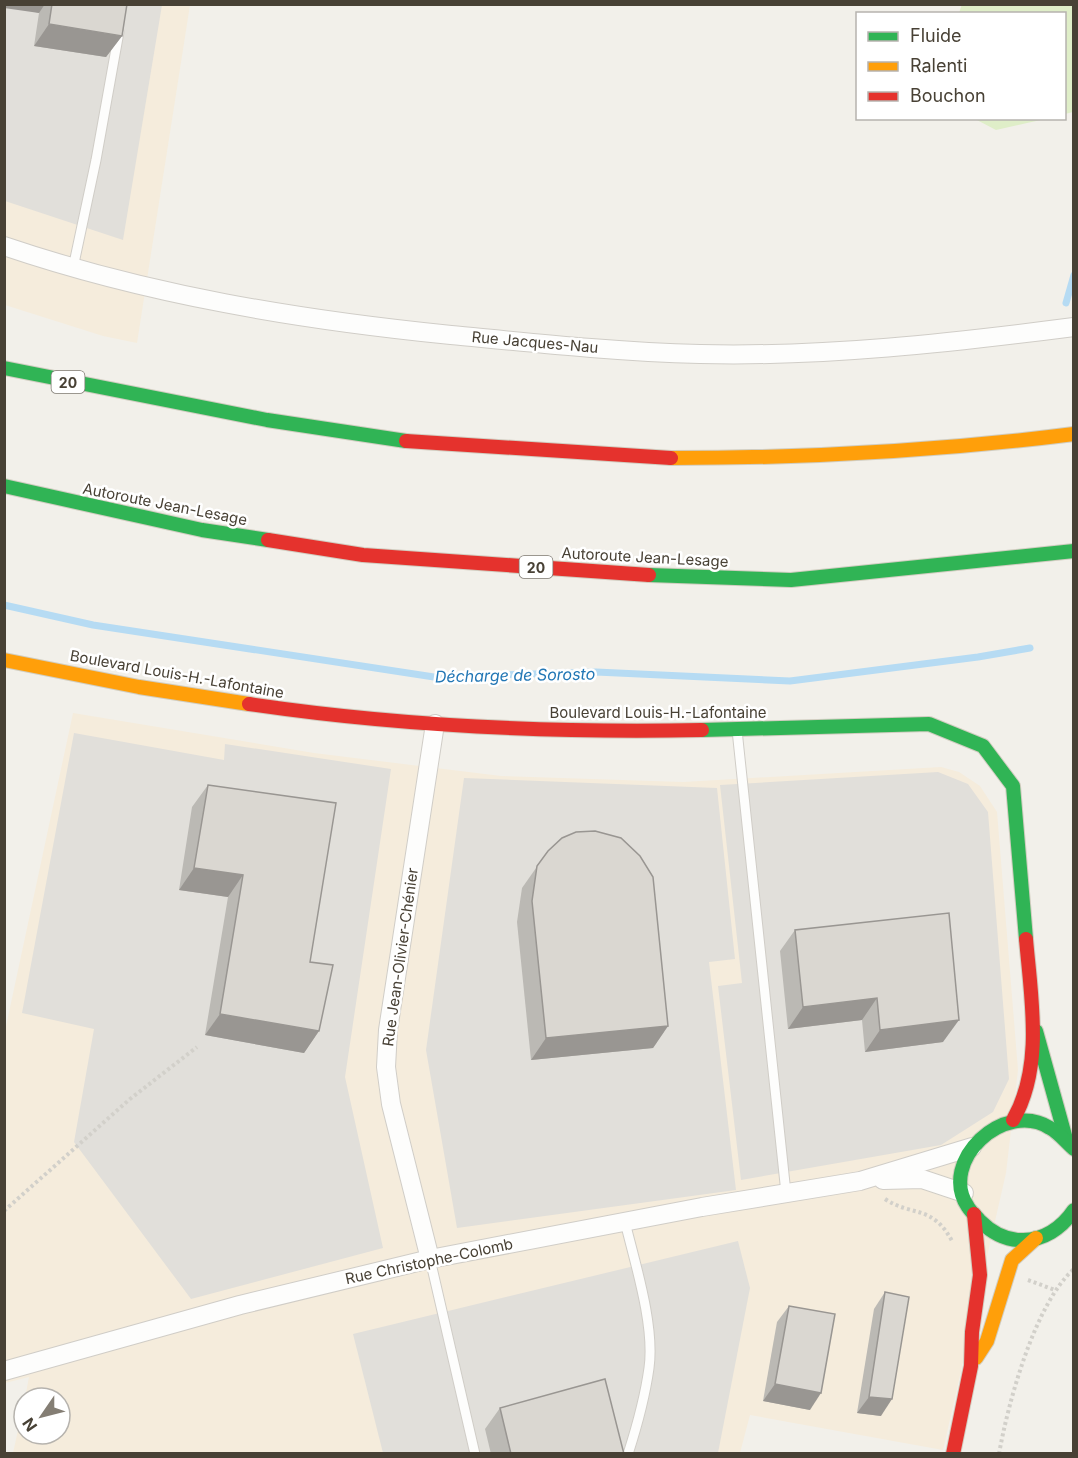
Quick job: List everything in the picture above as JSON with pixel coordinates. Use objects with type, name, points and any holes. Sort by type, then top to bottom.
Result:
[{"type":"main road","points":[[37,360],[90,375],[132,394]]},
{"type":"main road","name":"20","points":[[4,368],[267,420],[400,441],[656,458],[779,458],[867,453],[1074,434]]},
{"type":"main road","name":"Autoroute Jean-Lesage","points":[[4,486],[202,530],[363,555],[686,578],[791,580],[1074,551]]},
{"type":"main road","points":[[51,511],[109,523],[202,530]]},
{"type":"main road","name":"Boulevard Louis-H.-Lafontaine","points":[[4,660],[139,687],[323,715],[435,724],[602,732],[929,724],[982,746],[1013,786],[1034,1028],[1027,1086],[1021,1106],[1013,1120]]},
{"type":"main road","name":"Boulevard Louis-H.-Lafontaine","points":[[1034,1028],[1046,1054],[1056,1110],[1070,1144]]},
{"type":"main road","points":[[1070,1144],[1045,1124],[1027,1119],[1013,1120],[991,1127],[972,1147],[962,1172],[964,1193],[978,1221],[1002,1237],[1023,1240],[1036,1238],[1055,1230],[1072,1213]]},
{"type":"main road","points":[[953,1454],[971,1366],[972,1332],[980,1275],[974,1214]]},
{"type":"main road","points":[[971,1366],[987,1341],[1012,1260],[1036,1238]]},
{"type":"street","name":"Rue Jacques-Nau","points":[[4,246],[73,268],[227,304],[359,325],[582,347],[700,354],[796,352],[942,344],[1074,327]]},
{"type":"street","name":"Rue Jean-Olivier-Chénier","points":[[430,1259],[391,1104],[386,1067],[388,1030],[435,724]]},
{"type":"street","name":"Rue Christophe-Colomb","points":[[860,1181],[972,1147]]},
{"type":"street","name":"Rue Christophe-Colomb","points":[[4,1371],[240,1305],[430,1259],[625,1222],[860,1181],[922,1179],[964,1193]]},
{"type":"lane","points":[[73,268],[96,160],[120,26]]},
{"type":"lane","points":[[737,730],[786,1193]]},
{"type":"lane","points":[[625,1222],[642,1295],[650,1366],[628,1454]]},
{"type":"lane","points":[[430,1259],[475,1454]]},
{"type":"path","points":[[4,1211],[130,1099],[197,1047]]},
{"type":"path","points":[[999,1454],[1007,1408],[1029,1345],[1055,1290],[1074,1269]]},
{"type":"shaded area","points":[[4,5],[190,5],[137,343],[103,336],[5,305]]},
{"type":"shaded area","points":[[5,5],[162,5],[123,240],[5,201]]},
{"type":"shaded area","points":[[73,713],[314,753],[501,776],[683,782],[941,767],[959,772],[980,786],[997,812],[1018,1070],[1006,1173],[943,1450],[750,1415],[740,1453],[13,1453],[15,1446],[72,1446],[72,1386],[27,1386],[29,1377],[5,1383],[5,1031]]},
{"type":"shaded area","points":[[74,733],[224,760],[225,744],[391,769],[345,1077],[383,1248],[191,1299],[74,1142],[94,1029],[22,1013]]},
{"type":"shaded area","points":[[938,772],[968,784],[988,812],[1009,1079],[993,1112],[941,1145],[741,1180],[718,986],[742,983],[720,785]]},
{"type":"shaded area","points":[[464,778],[717,788],[735,959],[709,962],[736,1190],[457,1228],[426,1050]]},
{"type":"shaded area","points":[[738,1241],[750,1288],[718,1453],[383,1453],[353,1334]]},
{"type":"green space","points":[[962,4],[1073,5],[1073,112],[1066,114],[1066,12],[959,12]]},
{"type":"green space","points":[[977,120],[1041,120],[996,130]]},
{"type":"building","points":[[52,4],[127,4],[122,36],[49,24]]},
{"type":"building","points":[[208,785],[336,803],[310,962],[333,965],[319,1031],[220,1014],[243,875],[194,868]]},
{"type":"building","points":[[595,831],[621,838],[640,856],[653,877],[668,1026],[546,1038],[532,901],[537,866],[562,838],[576,832]]},
{"type":"building","points":[[949,913],[959,1020],[880,1030],[877,998],[803,1007],[795,930]]},
{"type":"building","points":[[885,1292],[909,1297],[892,1399],[869,1397]]},
{"type":"building","points":[[789,1306],[835,1314],[821,1393],[775,1384]]},
{"type":"building","points":[[605,1379],[624,1454],[511,1454],[500,1408]]},
{"type":"waterway","name":"Décharge de Sorosto","points":[[1066,303],[1074,275]]},
{"type":"waterway","name":"Décharge de Sorosto","points":[[4,605],[93,625],[434,677],[596,672],[790,681],[978,657],[1030,648]]},
{"type":"traffic: fast","points":[[4,368],[267,420],[406,441]]},
{"type":"traffic: fast","points":[[4,486],[202,530],[268,540]]},
{"type":"traffic: fast","points":[[649,575],[791,580],[1074,551]]},
{"type":"traffic: fast","points":[[702,730],[929,724],[983,746],[1013,786],[1026,939]]},
{"type":"traffic: fast","points":[[1036,1031],[1066,1139]]},
{"type":"traffic: fast","points":[[1074,1149],[1050,1128],[1032,1121],[1014,1122],[996,1128],[980,1139],[968,1154],[961,1171],[961,1189],[968,1207],[984,1225],[1009,1239],[1029,1240],[1044,1236],[1058,1228],[1074,1210]]},
{"type":"traffic: slow","points":[[671,458],[772,457],[873,452],[973,445],[1074,434]]},
{"type":"traffic: slow","points":[[4,660],[139,687],[249,704]]},
{"type":"traffic: slow","points":[[976,1358],[987,1341],[1012,1260],[1036,1238]]},
{"type":"traffic: jam","points":[[406,441],[671,458]]},
{"type":"traffic: jam","points":[[268,540],[363,555],[649,575]]},
{"type":"traffic: jam","points":[[249,704],[418,723],[531,729],[702,730]]},
{"type":"traffic: jam","points":[[1013,1120],[1023,1099],[1032,1055],[1032,1008],[1026,939]]},
{"type":"traffic: jam","points":[[953,1454],[971,1366],[972,1332],[980,1275],[974,1214]]}]
